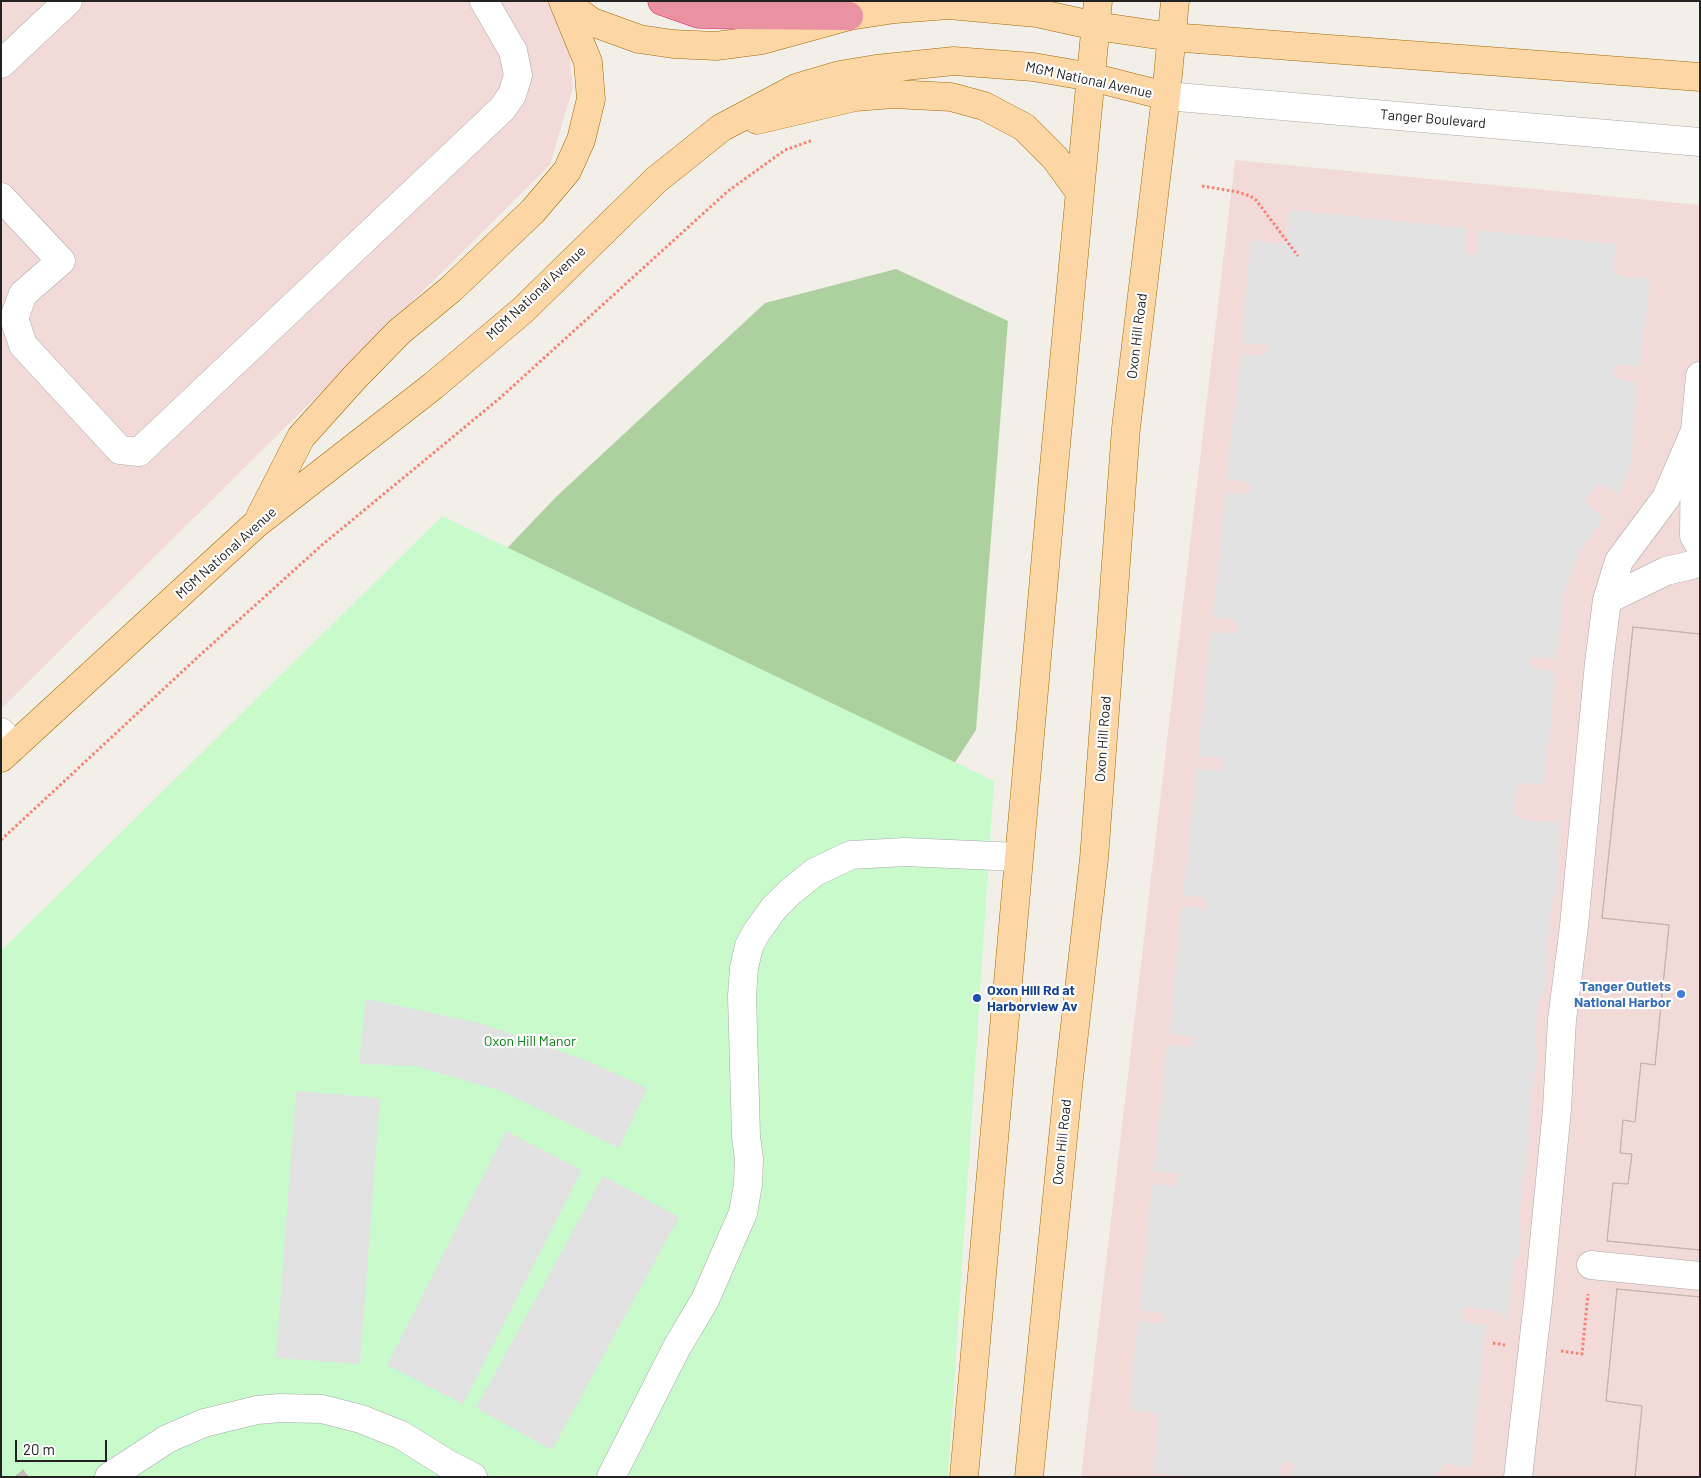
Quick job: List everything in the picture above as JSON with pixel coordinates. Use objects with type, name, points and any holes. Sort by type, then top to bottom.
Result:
[{"type":"highway","points":[[662,1],[700,14],[849,16]]},
{"type":"main road","points":[[563,1],[592,22],[640,39],[674,44],[716,46],[762,40],[849,16],[895,9],[949,6],[1036,13],[1097,14],[1172,37],[1700,77]]},
{"type":"main road","points":[[256,524],[301,437],[399,332],[533,212],[567,171],[581,140],[591,99],[588,62],[563,1]]},
{"type":"main road","name":"Oxon Hill Road","points":[[1029,1477],[1069,1078],[1094,859],[1126,428],[1166,96],[1175,1]]},
{"type":"main road","points":[[964,1477],[1030,724],[1097,14]]},
{"type":"main road","name":"MGM National Avenue","points":[[6,745],[256,524],[433,386],[523,310],[656,180],[722,128],[796,88],[840,75],[876,69],[954,62],[1015,64],[1091,77],[1166,96]]},
{"type":"main road","points":[[722,128],[855,97],[893,94],[950,97],[984,106],[1024,127],[1055,158],[1079,191]]},
{"type":"street","points":[[1,64],[68,1]]},
{"type":"street","points":[[1,196],[61,261],[23,294],[14,318],[23,345],[120,450],[138,452],[502,108],[512,95],[518,75],[513,51],[484,1]]},
{"type":"street","name":"Tanger Boulevard","points":[[1166,96],[1700,142]]},
{"type":"street","points":[[1700,376],[1695,431],[1694,536],[1700,546]]},
{"type":"street","points":[[1518,1477],[1557,1109],[1562,1020],[1574,926],[1599,663],[1607,600],[1619,561],[1666,498],[1695,431]]},
{"type":"street","points":[[1607,600],[1666,571],[1700,564]]},
{"type":"street","points":[[611,1477],[677,1347],[705,1300],[743,1213],[748,1184],[749,1159],[746,1136],[742,996],[744,968],[749,946],[756,933],[774,908],[790,892],[815,872],[851,855],[905,852],[1018,857]]},
{"type":"street","points":[[1591,1265],[1700,1276]]},
{"type":"street","points":[[109,1477],[167,1439],[204,1423],[257,1410],[280,1408],[322,1409],[361,1418],[401,1435],[446,1463],[473,1477]]},
{"type":"path","points":[[1,840],[198,656],[308,558],[500,398],[728,191],[785,150],[822,136]]},
{"type":"path","points":[[1202,186],[1238,192],[1256,200],[1298,256]]},
{"type":"shaded area","points":[[1,1],[563,1],[573,87],[550,165],[1,709]]},
{"type":"shaded area","points":[[1235,160],[1700,205],[1700,1477],[1081,1477]]},
{"type":"shaded area","points":[[1290,210],[1467,228],[1464,250],[1469,255],[1474,254],[1477,250],[1478,230],[1615,244],[1614,269],[1616,274],[1650,279],[1640,366],[1617,365],[1614,369],[1617,379],[1638,382],[1631,461],[1628,473],[1619,494],[1598,484],[1588,497],[1588,505],[1604,518],[1581,550],[1566,586],[1557,659],[1535,657],[1532,658],[1530,665],[1532,668],[1555,671],[1554,693],[1544,785],[1518,784],[1515,809],[1518,817],[1525,820],[1552,822],[1561,818],[1556,893],[1552,900],[1547,949],[1549,958],[1546,987],[1538,1002],[1535,1045],[1538,1051],[1538,1060],[1533,1082],[1526,1171],[1523,1179],[1518,1226],[1521,1231],[1518,1257],[1514,1260],[1508,1323],[1504,1317],[1494,1311],[1467,1307],[1462,1311],[1464,1320],[1468,1323],[1486,1324],[1472,1467],[1445,1464],[1432,1477],[1292,1477],[1293,1464],[1290,1461],[1286,1461],[1280,1467],[1280,1477],[1194,1477],[1153,1472],[1158,1419],[1153,1413],[1129,1410],[1138,1320],[1161,1323],[1165,1318],[1162,1314],[1156,1312],[1139,1310],[1152,1184],[1173,1186],[1178,1179],[1174,1173],[1153,1172],[1167,1045],[1190,1047],[1193,1045],[1192,1037],[1169,1034],[1181,906],[1206,909],[1208,903],[1202,897],[1183,896],[1196,769],[1216,770],[1221,769],[1224,765],[1219,758],[1198,756],[1210,632],[1231,634],[1236,633],[1238,628],[1238,624],[1234,620],[1213,618],[1225,492],[1246,494],[1250,491],[1251,487],[1249,483],[1226,479],[1241,353],[1260,356],[1265,354],[1267,349],[1265,344],[1241,343],[1251,240],[1283,243],[1286,238]]},
{"type":"shaded area","points":[[366,999],[479,1023],[588,1061],[647,1088],[619,1148],[504,1092],[416,1066],[359,1064]]},
{"type":"shaded area","points":[[296,1091],[380,1098],[360,1364],[276,1358]]},
{"type":"shaded area","points":[[506,1131],[582,1170],[463,1404],[387,1365]]},
{"type":"shaded area","points":[[603,1176],[679,1217],[552,1450],[476,1408]]},
{"type":"green space","points":[[896,269],[1008,321],[976,730],[939,787],[372,689],[557,496],[765,303]]},
{"type":"green space","name":"Oxon Hill Manor","points":[[442,516],[994,781],[948,1477],[1,1477],[1,951]]},
{"type":"building","name":"Tanger Outlets National Harbor","points":[[1633,627],[1700,634],[1700,1250],[1607,1241],[1613,1183],[1628,1184],[1632,1154],[1620,1153],[1623,1120],[1635,1122],[1641,1063],[1655,1065],[1669,925],[1602,918]]},
{"type":"building","name":"Tanger Outlets National Harbor","points":[[1633,627],[1700,634],[1700,1250],[1607,1241],[1613,1183],[1628,1184],[1632,1154],[1620,1153],[1623,1120],[1635,1122],[1641,1063],[1655,1065],[1669,925],[1602,918]]},
{"type":"building","points":[[1617,1289],[1700,1297],[1700,1477],[1635,1477],[1642,1406],[1606,1401]]},
{"type":"building","points":[[1617,1289],[1700,1297],[1700,1477],[1635,1477],[1642,1406],[1606,1401]]},
{"type":"building","points":[[23,1470],[28,1477],[15,1477]]},
{"type":"place","name":"Tanger Outlets National Harbor","points":[[1681,994]]},
{"type":"place","name":"Oxon Hill Rd at Harborview Av","points":[[977,998]]}]
